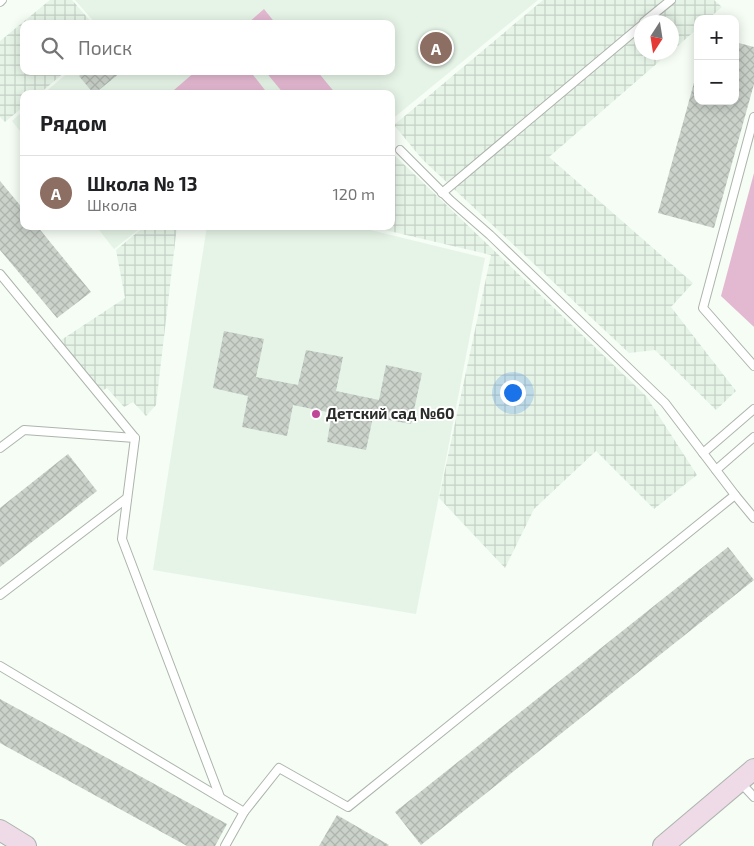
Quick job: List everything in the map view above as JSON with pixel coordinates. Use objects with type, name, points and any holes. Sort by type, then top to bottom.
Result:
[{"type":"street","points":[[663,846],[747,775]]},
{"type":"street","points":[[0,830],[26,846]]},
{"type":"lane","points":[[653,15],[671,0]]},
{"type":"lane","points":[[442,193],[634,32]]},
{"type":"lane","points":[[754,116],[703,308],[754,366]]},
{"type":"lane","points":[[400,150],[442,193],[490,235],[665,403],[754,518]]},
{"type":"lane","points":[[0,274],[135,438],[122,539],[220,797]]},
{"type":"lane","points":[[703,453],[754,409]]},
{"type":"lane","points":[[0,448],[24,430],[135,438]]},
{"type":"lane","points":[[716,470],[754,437]]},
{"type":"lane","points":[[225,846],[244,812],[279,768],[348,807],[735,495]]},
{"type":"lane","points":[[0,595],[127,498]]},
{"type":"lane","points":[[0,666],[244,812]]},
{"type":"lane","points":[[747,775],[754,797]]},
{"type":"shaded area","points":[[50,0],[72,0],[90,20],[26,20]]},
{"type":"shaded area","points":[[75,0],[538,0],[395,117],[395,90],[48,90],[65,75],[395,75],[395,20],[92,20]]},
{"type":"shaded area","points":[[543,0],[714,0],[722,7],[713,15],[694,15],[694,32],[679,45],[679,15],[634,15],[634,60],[661,60],[549,157],[693,283],[671,307],[736,391],[716,410],[655,350],[629,353],[422,159],[395,124]]},
{"type":"shaded area","points":[[264,9],[273,20],[252,20]]},
{"type":"shaded area","points":[[20,25],[20,75],[61,75],[44,90],[20,90],[20,109],[5,122],[0,117],[0,41]]},
{"type":"shaded area","points":[[191,75],[253,75],[265,90],[174,90]]},
{"type":"shaded area","points":[[268,75],[320,75],[333,90],[281,90]]},
{"type":"shaded area","points":[[20,114],[20,131],[12,121]]},
{"type":"shaded area","points":[[395,156],[646,396],[697,475],[654,509],[596,451],[534,509],[505,568],[439,498],[491,255],[385,230],[395,230]]},
{"type":"shaded area","points":[[754,173],[754,327],[721,296]]},
{"type":"shaded area","points":[[99,230],[138,230],[114,249]]},
{"type":"shaded area","points":[[140,230],[177,230],[156,405],[146,416],[133,402],[124,407],[107,388],[96,394],[52,346],[125,298],[116,250]]},
{"type":"shaded area","name":"Детский сад №60","points":[[206,230],[370,230],[485,258],[416,614],[153,570]]},
{"type":"building","points":[[739,43],[754,47],[754,84],[714,228],[658,213],[694,83],[694,105],[739,105]]},
{"type":"building","points":[[118,75],[99,90],[91,90],[79,76]]},
{"type":"building","points":[[0,181],[20,205],[20,230],[40,230],[91,292],[57,318],[0,250]]},
{"type":"building","points":[[224,331],[264,339],[256,377],[298,385],[306,350],[343,357],[336,391],[379,400],[386,365],[422,373],[411,424],[373,417],[366,450],[327,442],[332,413],[293,405],[287,436],[242,427],[248,396],[213,388]]},
{"type":"building","points":[[68,454],[97,491],[0,567],[0,508]]},
{"type":"building","points":[[728,547],[754,580],[421,845],[395,812]]},
{"type":"building","points":[[0,699],[227,824],[215,846],[187,846],[0,743]]},
{"type":"building","points":[[337,815],[389,845],[319,846]]},
{"type":"place","name":"Школа № 13","points":[[436,48]]},
{"type":"place","name":"Детский сад №60","points":[[316,414]]}]
